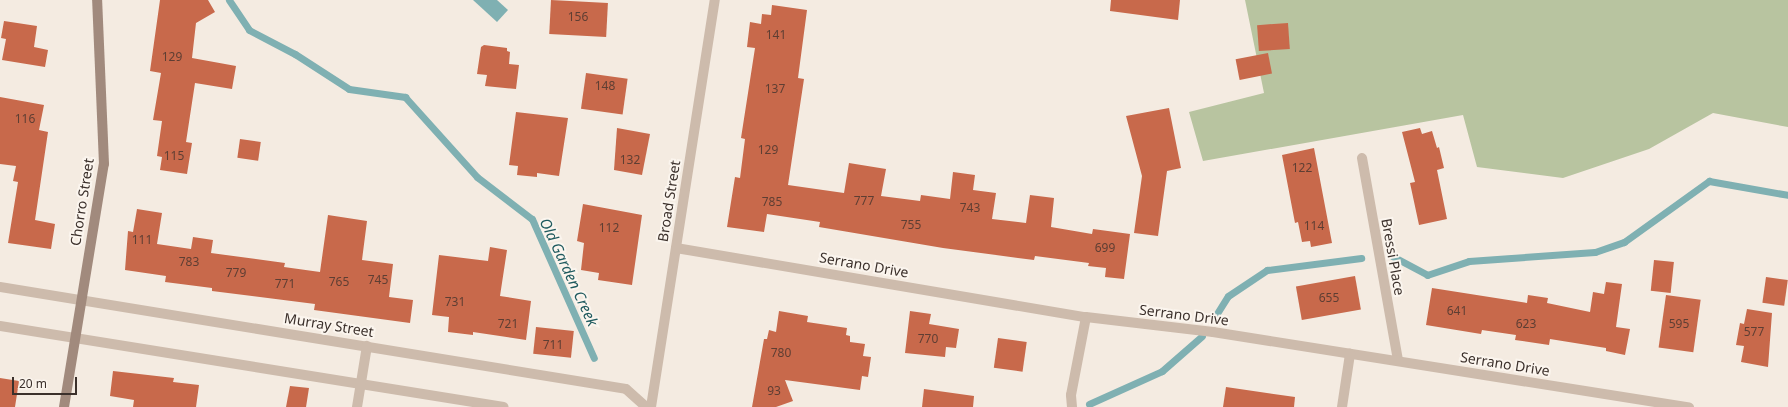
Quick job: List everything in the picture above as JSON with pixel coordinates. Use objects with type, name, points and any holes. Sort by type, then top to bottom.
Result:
[{"type":"street","name":"Chorro Street","points":[[64,407],[80,300],[104,164],[97,0]]},
{"type":"street","name":"Broad Street","points":[[651,407],[715,0]]},
{"type":"street","name":"Bressi Place","points":[[1362,158],[1398,361]]},
{"type":"street","name":"Serrano Drive","points":[[676,248],[1086,317],[1213,332],[1689,407]]},
{"type":"street","name":"Murray Street","points":[[0,287],[626,389],[646,407]]},
{"type":"street","points":[[1072,407],[1071,395],[1086,317]]},
{"type":"street","points":[[0,326],[504,407]]},
{"type":"street","points":[[357,407],[367,346]]},
{"type":"street","points":[[1342,407],[1350,354]]},
{"type":"green space","points":[[1245,0],[1788,0],[1788,127],[1713,113],[1649,149],[1563,178],[1477,167],[1463,115],[1203,161],[1189,112],[1264,93]]},
{"type":"water","points":[[473,0],[497,0],[508,10],[497,22]]},
{"type":"building","points":[[160,0],[208,0],[215,12],[196,23],[192,58],[236,66],[232,89],[195,83],[186,142],[192,143],[187,174],[160,170],[162,157],[157,156],[162,121],[153,120],[161,73],[150,71]]},
{"type":"building","points":[[551,0],[608,3],[606,37],[549,34]]},
{"type":"building","points":[[1111,0],[1180,0],[1178,20],[1110,11]]},
{"type":"building","points":[[772,5],[807,10],[798,78],[804,79],[788,185],[844,193],[849,163],[886,169],[881,196],[920,201],[921,195],[950,199],[953,172],[975,175],[973,190],[996,193],[992,219],[1026,223],[1030,195],[1054,198],[1051,227],[1092,234],[1093,229],[1130,234],[1124,279],[1105,277],[1106,268],[1088,266],[1089,263],[1035,256],[1034,260],[943,248],[819,227],[820,222],[767,214],[764,232],[727,227],[735,177],[740,178],[745,139],[741,138],[755,48],[747,47],[750,22],[761,24],[762,14],[771,15]]},
{"type":"building","points":[[4,21],[37,26],[34,47],[48,50],[45,67],[2,60],[6,39],[1,38]]},
{"type":"building","points":[[1288,23],[1290,49],[1259,51],[1257,25]]},
{"type":"building","points":[[484,45],[507,48],[507,51],[510,52],[509,64],[519,65],[516,89],[485,86],[487,75],[477,74],[481,47]]},
{"type":"building","points":[[1268,53],[1272,74],[1240,80],[1236,59]]},
{"type":"building","points":[[586,73],[628,79],[623,114],[581,109]]},
{"type":"building","points":[[0,97],[44,105],[39,130],[48,132],[35,220],[55,224],[51,249],[8,243],[18,182],[13,181],[16,166],[0,164]]},
{"type":"building","points":[[1169,108],[1181,168],[1167,171],[1158,236],[1134,233],[1142,176],[1126,116]]},
{"type":"building","points":[[516,112],[568,118],[559,176],[537,173],[537,177],[517,175],[518,166],[509,165]]},
{"type":"building","points":[[617,128],[650,134],[642,175],[614,170]]},
{"type":"building","points":[[1420,128],[1422,134],[1432,131],[1437,148],[1439,147],[1444,168],[1437,170],[1447,219],[1419,225],[1410,183],[1415,182],[1402,132]]},
{"type":"building","points":[[240,139],[261,142],[258,161],[237,158]]},
{"type":"building","points":[[1314,148],[1332,243],[1311,247],[1310,241],[1302,242],[1298,222],[1295,223],[1282,155]]},
{"type":"building","points":[[583,204],[642,215],[632,285],[598,280],[599,273],[581,270],[584,243],[577,241]]},
{"type":"building","points":[[137,209],[162,213],[157,244],[191,249],[193,237],[213,240],[211,253],[285,263],[284,267],[320,272],[328,215],[367,221],[362,260],[393,264],[389,297],[413,300],[410,323],[314,310],[315,304],[212,291],[212,288],[165,282],[166,276],[125,270],[128,231],[133,232]]},
{"type":"building","points":[[490,247],[507,250],[500,296],[531,301],[526,340],[473,332],[473,335],[448,332],[449,317],[432,315],[439,255],[488,261]]},
{"type":"building","points":[[1654,260],[1674,262],[1671,293],[1651,291]]},
{"type":"building","points":[[1355,276],[1361,309],[1302,320],[1296,286]]},
{"type":"building","points":[[1766,277],[1788,280],[1784,306],[1762,303]]},
{"type":"building","points":[[1606,282],[1622,284],[1616,327],[1630,329],[1625,355],[1606,351],[1606,348],[1550,339],[1549,345],[1515,340],[1516,335],[1482,330],[1481,334],[1426,325],[1432,288],[1527,303],[1528,295],[1548,298],[1547,303],[1590,312],[1593,292],[1604,294]]},
{"type":"building","points":[[1666,295],[1701,300],[1693,352],[1659,347]]},
{"type":"building","points":[[1747,309],[1772,313],[1768,367],[1741,362],[1744,346],[1736,345],[1740,323],[1744,324]]},
{"type":"building","points":[[779,311],[808,316],[807,322],[847,328],[846,335],[850,336],[850,342],[865,344],[863,356],[871,357],[868,377],[862,376],[860,390],[785,380],[793,401],[776,407],[752,407],[764,339],[767,339],[769,330],[776,332]]},
{"type":"building","points":[[910,311],[931,314],[929,324],[959,329],[956,348],[946,347],[945,357],[905,353]]},
{"type":"building","points":[[536,327],[574,331],[571,358],[533,354]]},
{"type":"building","points":[[998,338],[1027,342],[1023,372],[994,368]]},
{"type":"building","points":[[113,371],[174,378],[173,382],[199,385],[196,407],[133,407],[134,400],[110,396]]},
{"type":"building","points":[[0,378],[19,381],[15,407],[0,407]]},
{"type":"building","points":[[290,386],[309,388],[306,407],[286,407]]},
{"type":"building","points":[[1226,387],[1295,397],[1294,407],[1223,407]]},
{"type":"building","points":[[924,389],[974,396],[973,407],[922,407]]},
{"type":"waterway","name":"Old Garden Creek","points":[[229,0],[249,30],[295,54],[349,89],[405,97],[477,177],[532,219],[594,358]]},
{"type":"waterway","points":[[1392,256],[1427,275],[1469,261],[1595,252],[1624,242],[1709,181],[1788,195]]},
{"type":"waterway","points":[[1216,315],[1228,296],[1267,270],[1361,258]]},
{"type":"waterway","points":[[1089,404],[1162,371],[1202,336]]}]
